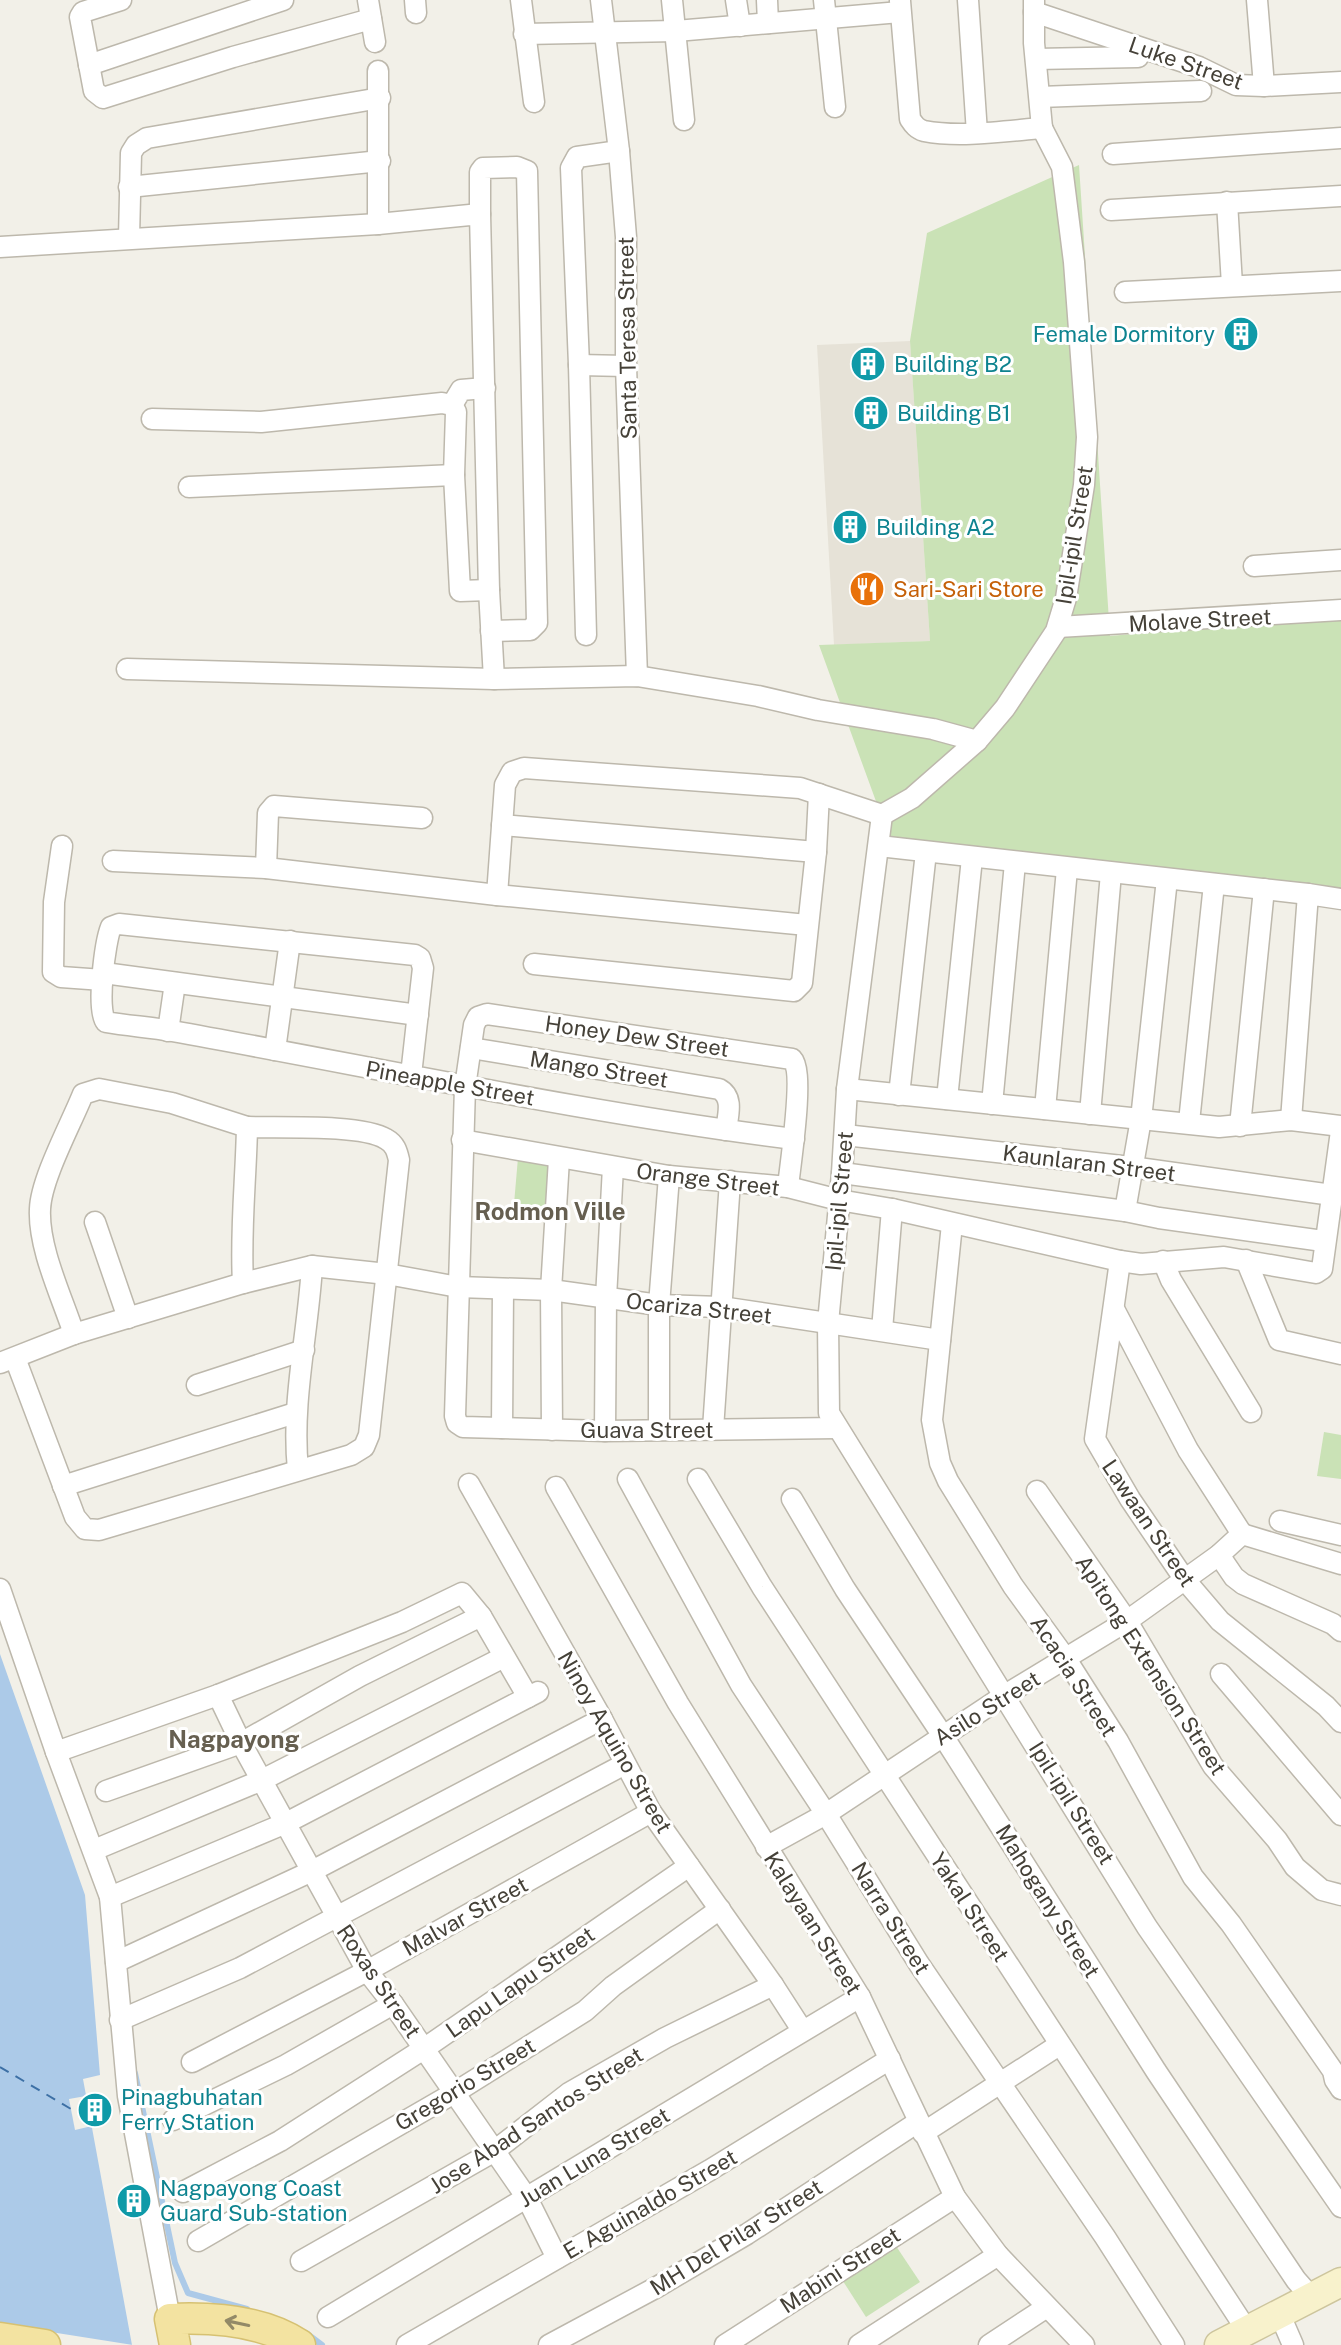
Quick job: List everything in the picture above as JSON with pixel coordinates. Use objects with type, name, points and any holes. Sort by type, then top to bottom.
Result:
[{"type":"main road","points":[[173,2332],[207,2317],[277,2334],[300,2345]]},
{"type":"main road","points":[[0,2338],[45,2345]]},
{"type":"street","points":[[121,0],[81,14],[94,91],[103,98],[370,10],[375,42]]},
{"type":"street","points":[[89,65],[283,0]]},
{"type":"street","points":[[521,0],[534,102]]},
{"type":"street","name":"Santa Teresa Street","points":[[601,0],[626,237],[626,366],[637,676]]},
{"type":"street","points":[[672,0],[684,120]]},
{"type":"street","points":[[736,0],[740,26]]},
{"type":"street","points":[[767,0],[768,23]]},
{"type":"street","points":[[968,0],[977,133]]},
{"type":"street","points":[[1257,0],[1264,86]]},
{"type":"street","points":[[524,34],[676,31],[768,23],[825,9],[900,6],[910,119],[915,127],[924,131],[977,133],[1042,128],[1034,6]]},
{"type":"street","name":"Luke Street","points":[[1034,6],[1199,67],[1236,85],[1341,82]]},
{"type":"street","points":[[825,9],[835,107]]},
{"type":"street","points":[[1036,59],[1138,57]]},
{"type":"street","points":[[378,71],[378,224]]},
{"type":"street","points":[[1040,97],[1201,91]]},
{"type":"street","points":[[129,238],[131,153],[136,145],[147,138],[380,98]]},
{"type":"street","name":"Ipil-ipil Street","points":[[1042,128],[1062,167],[1074,262],[1087,437],[1084,485],[1066,598],[1058,627],[1005,708],[977,741],[912,798],[882,815],[847,1089],[828,1323],[827,1402],[837,1428],[867,1471],[1147,1927],[1341,2207]]},
{"type":"street","points":[[1113,154],[1341,138]]},
{"type":"street","points":[[586,635],[571,168],[577,157],[619,151]]},
{"type":"street","points":[[129,187],[380,161]]},
{"type":"street","points":[[491,631],[530,630],[537,623],[527,171],[517,167],[483,168],[480,172],[489,590],[491,631],[494,679]]},
{"type":"street","points":[[1111,210],[1341,196]]},
{"type":"street","points":[[1227,202],[1232,285]]},
{"type":"street","points":[[0,247],[378,224],[480,214]]},
{"type":"street","points":[[1125,292],[1341,281]]},
{"type":"street","points":[[579,365],[626,366]]},
{"type":"street","points":[[452,405],[461,390],[485,388]]},
{"type":"street","points":[[152,419],[261,422],[442,403],[452,405],[456,412],[454,475],[460,591],[489,590]]},
{"type":"street","points":[[189,487],[454,475]]},
{"type":"street","points":[[1254,566],[1341,560]]},
{"type":"street","name":"Molave Street","points":[[1058,627],[1341,610]]},
{"type":"street","points":[[127,669],[494,679],[637,676],[933,729],[977,741]]},
{"type":"street","points":[[933,729],[948,766]]},
{"type":"street","points":[[497,895],[505,785],[512,772],[524,768],[800,788],[882,815]]},
{"type":"street","points":[[534,964],[794,991],[802,983],[819,794]]},
{"type":"street","points":[[266,868],[268,813],[274,806],[422,818]]},
{"type":"street","points":[[502,825],[816,852]]},
{"type":"street","points":[[62,846],[54,902],[53,972],[61,977],[104,976],[175,983],[418,1015]]},
{"type":"street","points":[[879,846],[1341,899]]},
{"type":"street","points":[[899,1095],[926,852]]},
{"type":"street","points":[[947,1099],[972,858]]},
{"type":"street","points":[[113,861],[266,868],[497,895],[807,925]]},
{"type":"street","points":[[992,1104],[1015,863]]},
{"type":"street","points":[[1045,1109],[1067,869]]},
{"type":"street","points":[[1090,1114],[1111,873]]},
{"type":"street","points":[[1125,1211],[1141,1119],[1167,879]]},
{"type":"street","points":[[1189,1122],[1214,884]]},
{"type":"street","points":[[1240,1126],[1264,889]]},
{"type":"street","points":[[1291,1120],[1308,894]]},
{"type":"street","points":[[104,976],[109,933],[115,924],[408,953],[420,958],[423,968],[411,1075]]},
{"type":"street","points":[[275,1050],[290,941]]},
{"type":"street","name":"Pineapple Street","points":[[104,976],[101,1014],[106,1022],[275,1050],[465,1087],[794,1139]]},
{"type":"street","points":[[168,1031],[175,983]]},
{"type":"street","name":"Honey Dew Street","points":[[471,1048],[474,1025],[478,1017],[487,1014],[787,1057],[795,1061],[798,1070],[794,1139]]},
{"type":"street","points":[[458,1287],[462,1140],[471,1048]]},
{"type":"street","name":"Mango Street","points":[[471,1048],[719,1089],[730,1100],[726,1130]]},
{"type":"street","points":[[4,1360],[75,1517],[85,1529],[99,1530],[351,1455],[364,1447],[369,1435],[399,1160],[393,1144],[385,1138],[364,1132],[247,1127],[172,1103],[99,1089],[83,1094],[47,1180],[40,1208],[42,1239],[74,1334]]},
{"type":"street","points":[[842,1173],[1323,1241],[1341,1128],[1291,1120],[1219,1127],[847,1089]]},
{"type":"street","points":[[243,1283],[240,1241],[247,1127]]},
{"type":"street","name":"Kaunlaran Street","points":[[845,1135],[1131,1167],[1332,1195]]},
{"type":"street","points":[[788,1187],[794,1139]]},
{"type":"street","name":"Orange Street","points":[[462,1140],[669,1176],[788,1187],[1141,1264],[1193,1257],[1246,1260],[1316,1273],[1322,1269],[1323,1241]]},
{"type":"street","points":[[552,1430],[551,1290],[559,1159]]},
{"type":"street","points":[[605,1431],[606,1298],[613,1167]]},
{"type":"street","points":[[659,1429],[659,1305],[669,1176]]},
{"type":"street","points":[[713,1429],[730,1181]]},
{"type":"street","points":[[882,1330],[892,1209]]},
{"type":"street","points":[[95,1222],[128,1318]]},
{"type":"street","name":"Acacia Street","points":[[952,1224],[932,1420],[940,1463],[948,1481],[1013,1586],[1066,1659],[1118,1741],[1193,1877],[1239,1936],[1333,2071],[1341,2089]]},
{"type":"street","points":[[1246,1260],[1279,1340],[1341,1354]]},
{"type":"street","name":"Lawaan Street","points":[[1120,1261],[1095,1439],[1130,1499],[1185,1580],[1220,1621],[1326,1706],[1341,1722]]},
{"type":"street","points":[[1163,1261],[1171,1280],[1251,1412]]},
{"type":"street","points":[[298,1470],[295,1413],[312,1266]]},
{"type":"street","name":"Ocariza Street","points":[[4,1360],[74,1334],[243,1283],[312,1266],[387,1274],[458,1287],[551,1290],[659,1305],[721,1307],[940,1340]]},
{"type":"street","name":"Guava Street","points":[[458,1287],[457,1423],[463,1427],[605,1431],[837,1428]]},
{"type":"street","points":[[502,1428],[503,1289]]},
{"type":"street","points":[[1114,1309],[1188,1450],[1242,1534],[1341,1564]]},
{"type":"street","points":[[197,1385],[304,1350]]},
{"type":"street","points":[[63,1486],[295,1413]]},
{"type":"street","name":"Narra Street","points":[[628,1479],[741,1685],[919,1964],[1105,2237],[1174,2345]]},
{"type":"street","name":"Yakal Street","points":[[698,1479],[762,1587],[1059,2045],[1230,2341]]},
{"type":"street","name":"Ninoy Aquino Street","points":[[469,1484],[651,1812],[802,2030]]},
{"type":"street","name":"Kalayaan Street","points":[[556,1487],[678,1703],[860,1997],[955,2197],[998,2255],[1084,2345]]},
{"type":"street","name":"Apitong Extension Street","points":[[1037,1491],[1127,1621],[1213,1766],[1277,1840],[1295,1867],[1322,1890],[1341,1895]]},
{"type":"street","name":"Mahogany Street","points":[[792,1499],[845,1589],[943,1736],[1156,2071],[1296,2280],[1333,2290]]},
{"type":"street","points":[[1280,1521],[1341,1535]]},
{"type":"street","name":"Asilo Street","points":[[766,1847],[826,1814],[1005,1695],[1127,1621],[1219,1555],[1242,1534]]},
{"type":"street","points":[[1219,1555],[1234,1577],[1243,1584],[1333,1624],[1341,1631]]},
{"type":"street","points":[[0,1589],[110,1897],[128,2096],[173,2332]]},
{"type":"street","points":[[56,1752],[218,1695],[402,1622],[462,1593],[481,1616],[504,1657],[533,1695],[286,1823],[110,1897]]},
{"type":"street","points":[[106,1791],[241,1743],[360,1676],[481,1616]]},
{"type":"street","points":[[94,1850],[262,1780],[504,1657]]},
{"type":"street","points":[[1221,1674],[1341,1815]]},
{"type":"street","name":"Roxas Street","points":[[218,1695],[241,1743],[367,1971],[425,2048],[527,2198],[557,2258]]},
{"type":"street","points":[[116,1962],[312,1871],[602,1719]]},
{"type":"street","points":[[120,2020],[240,1968],[625,1764]]},
{"type":"street","name":"Malvar Street","points":[[192,2062],[367,1971],[651,1812]]},
{"type":"street","name":"Lapu Lapu Street","points":[[183,2192],[280,2141],[425,2048],[689,1866]]},
{"type":"street","name":"Gregorio Street","points":[[198,2241],[454,2093],[585,2011],[613,1986],[720,1909]]},
{"type":"street","name":"Jose Abad Santos Street","points":[[301,2261],[493,2152],[569,2093],[665,2038],[773,1985]]},
{"type":"street","name":"Juan Luna Street","points":[[328,2317],[860,1997]]},
{"type":"street","points":[[173,2120],[286,2065],[393,2004]]},
{"type":"street","name":"MH Del Pilar Street","points":[[549,2345],[657,2287],[1059,2045]]},
{"type":"street","name":"E. Aguinaldo Street","points":[[407,2345],[710,2170],[890,2059]]},
{"type":"street","name":"Mabini Street","points":[[725,2345],[955,2197]]},
{"type":"street","points":[[859,2345],[998,2255]]},
{"type":"street","points":[[1230,2341],[1333,2290]]},
{"type":"street","points":[[989,2345],[1047,2307]]},
{"type":"street","points":[[1280,2315],[1293,2345]]},
{"type":"shaded area","points":[[910,341],[930,641],[834,645],[817,345]]},
{"type":"green space","points":[[1079,165],[1110,636],[1341,615],[1341,890],[889,837],[819,645],[930,641],[910,341],[927,233]]},
{"type":"green space","points":[[519,1146],[558,1149],[552,1207],[514,1204]]},
{"type":"green space","points":[[1324,1432],[1341,1435],[1341,1479],[1317,1476]]},
{"type":"green space","points":[[894,2243],[920,2282],[866,2317],[841,2278]]},
{"type":"water","points":[[0,1654],[85,1895],[100,2075],[83,2079],[132,2345],[0,2345]]},
{"type":"pier","points":[[86,2096],[92,2126],[75,2130],[69,2099]]},
{"type":"pier","points":[[0,2324],[133,2345],[0,2345]]},
{"type":"waterway","points":[[135,2073],[175,2263],[188,2293],[247,2309]]},
{"type":"waterway","points":[[306,2333],[322,2345]]},
{"type":"ferry route","points":[[0,2067],[71,2109]]},
{"type":"place","name":"Female Dormitory","points":[[1241,334]]},
{"type":"place","name":"Building B2","points":[[868,364]]},
{"type":"place","name":"Building B1","points":[[871,413]]},
{"type":"place","name":"Building A2","points":[[850,527]]},
{"type":"place","name":"Sari-Sari Store","points":[[867,589]]},
{"type":"place","name":"Pinagbuhatan Ferry Station","points":[[95,2110]]},
{"type":"place","name":"Nagpayong Coast Guard Sub-station","points":[[134,2201]]},
{"type":"district","name":"Rodmon Ville","points":[[550,1212]]},
{"type":"district","name":"Nagpayong","points":[[234,1740]]}]
